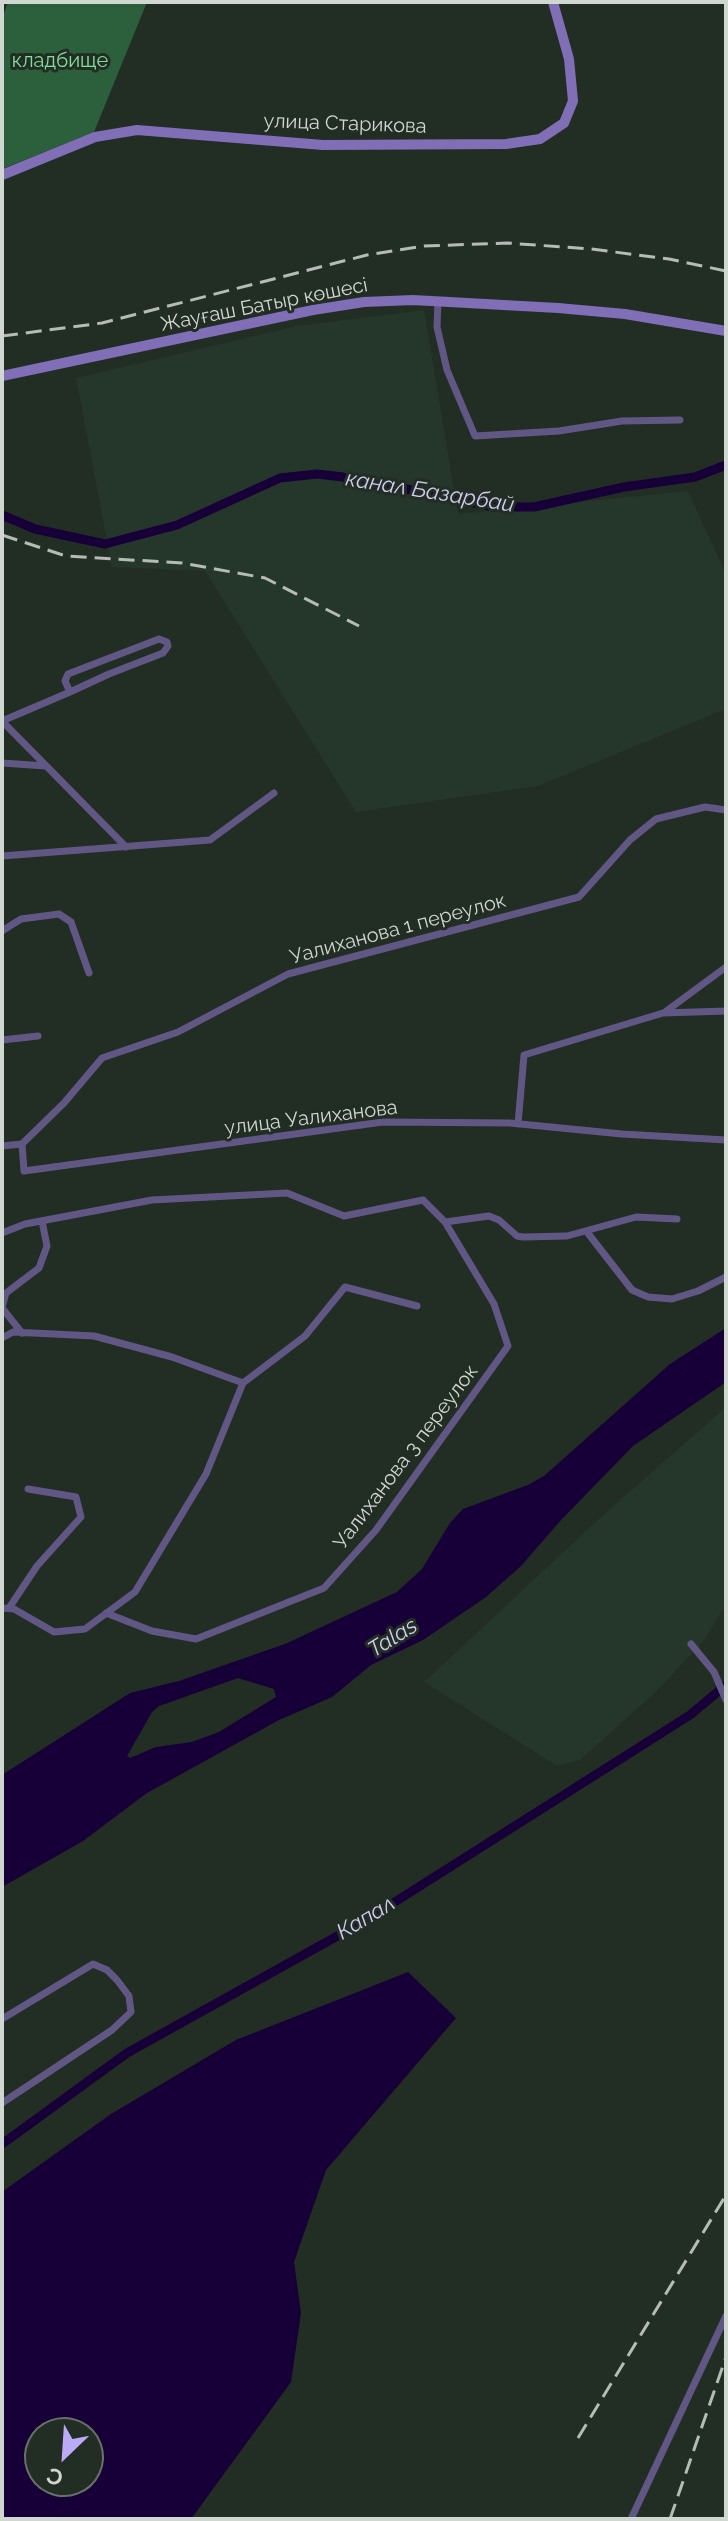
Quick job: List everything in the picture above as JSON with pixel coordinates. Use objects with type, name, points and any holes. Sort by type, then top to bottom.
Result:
[{"type":"main road","name":"улица Старикова","points":[[2,175],[95,137],[137,130],[323,145],[506,144],[540,139],[564,123],[573,101],[569,59],[553,2]]},
{"type":"main road","name":"Жауғаш Батыр көшесі","points":[[2,376],[364,302],[438,301],[625,314],[726,331]]},
{"type":"street","points":[[438,301],[437,327],[447,370],[475,436],[559,431],[622,421],[680,420]]},
{"type":"street","points":[[70,692],[65,681],[68,674],[159,639],[167,642],[163,653],[2,721],[126,847]]},
{"type":"street","points":[[104,660],[109,674]]},
{"type":"street","points":[[2,763],[46,766]]},
{"type":"street","points":[[2,856],[210,840],[274,793]]},
{"type":"street","name":"Уалиханова 1 переулок","points":[[22,1144],[64,1103],[102,1058],[178,1032],[288,974],[579,897],[630,840],[656,819],[705,807],[726,810]]},
{"type":"street","points":[[2,931],[21,919],[59,914],[71,922],[89,973]]},
{"type":"street","points":[[663,1013],[726,967]]},
{"type":"street","points":[[518,1124],[524,1055],[663,1013],[726,1011]]},
{"type":"street","points":[[2,1040],[38,1036]]},
{"type":"street","name":"улица Уалиханова","points":[[22,1144],[24,1171],[383,1122],[518,1124],[726,1140]]},
{"type":"street","points":[[2,1146],[22,1144]]},
{"type":"street","points":[[2,1233],[42,1221],[152,1200],[287,1193],[344,1216],[423,1200],[445,1222],[489,1216],[523,1237],[567,1236],[636,1217],[677,1219]]},
{"type":"street","points":[[22,1333],[2,1307],[6,1293],[39,1268],[47,1246],[42,1221]]},
{"type":"street","name":"Уалиханова 3 переулок","points":[[106,1613],[152,1631],[196,1639],[324,1588],[376,1530],[508,1346],[494,1304],[445,1222]]},
{"type":"street","points":[[587,1232],[632,1290],[648,1297],[672,1299],[698,1291],[726,1277]]},
{"type":"street","points":[[28,1489],[76,1497],[81,1517],[5,1608],[54,1632],[85,1629],[135,1592],[206,1474],[243,1383],[305,1336],[345,1287],[417,1306]]},
{"type":"street","points":[[2,1338],[13,1332],[94,1336],[172,1357],[243,1383]]},
{"type":"street","points":[[691,1644],[714,1672],[725,1698]]},
{"type":"street","points":[[2,2019],[93,1964],[107,1970],[117,1980],[129,1996],[131,2012],[112,2030],[2,2103]]},
{"type":"street","points":[[631,2519],[726,2316]]},
{"type":"shaded area","points":[[424,310],[458,514],[688,491],[726,574],[726,709],[538,786],[356,812],[205,571],[112,567],[76,378],[297,326]]},
{"type":"shaded area","points":[[726,1407],[726,1604],[705,1639],[656,1692],[580,1760],[557,1766],[424,1682],[602,1516]]},
{"type":"green space","name":"кладбище","points":[[8,2],[147,2],[94,132],[2,169],[2,19]]},
{"type":"water","name":"Talas","points":[[726,1328],[726,1382],[633,1446],[521,1566],[486,1597],[423,1640],[371,1665],[332,1697],[279,1720],[147,1793],[83,1841],[2,1887],[2,1775],[130,1693],[179,1681],[285,1644],[397,1592],[422,1569],[450,1523],[463,1509],[544,1476],[670,1364]],"holes":[[[238,1678],[274,1689],[276,1697],[219,1732],[192,1742],[156,1747],[130,1758],[127,1756],[152,1712],[159,1706]]]},
{"type":"water","points":[[408,1972],[456,2018],[326,2170],[294,2262],[301,2313],[291,2382],[191,2519],[2,2519],[2,2192],[111,2114],[236,2040]]},
{"type":"waterway","name":"канал Базарбай","points":[[2,515],[35,529],[105,544],[177,525],[280,478],[317,474],[494,507],[534,507],[624,487],[695,477],[726,465]]},
{"type":"waterway","name":"Капал","points":[[2,2144],[127,2053],[368,1919],[690,1715],[726,1685]]},
{"type":"railway","points":[[2,336],[102,323],[367,255],[424,246],[507,243],[591,249],[669,259],[726,271]]},
{"type":"railway","points":[[2,535],[66,556],[182,563],[265,578],[359,626]]},
{"type":"railway","points":[[578,2438],[726,2195]]},
{"type":"railway","points":[[670,2519],[726,2357]]}]
